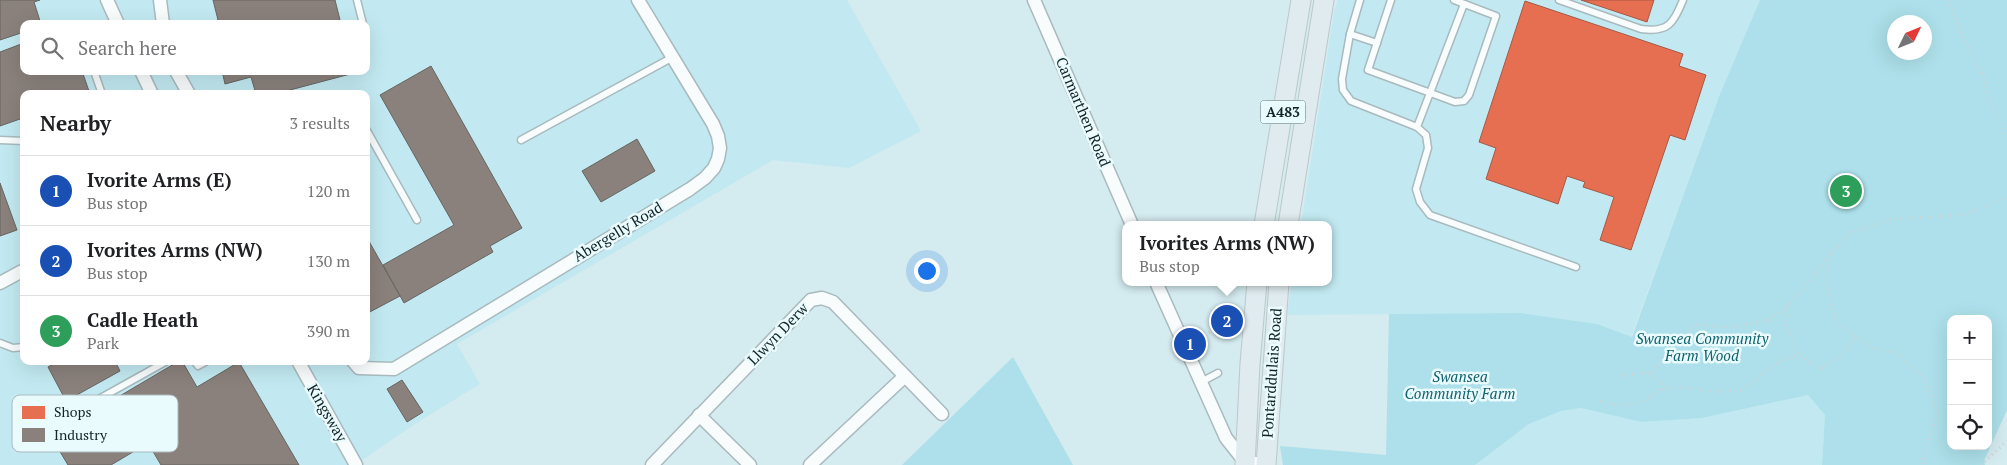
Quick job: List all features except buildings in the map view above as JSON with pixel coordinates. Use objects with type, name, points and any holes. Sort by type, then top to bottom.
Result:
[{"type":"main road","name":"A483","points":[[1265,221],[1301,0]]},
{"type":"main road","name":"A483","points":[[1289,221],[1324,0]]},
{"type":"main road","name":"Pontarddulais Road","points":[[1245,464],[1250,364],[1258,286]]},
{"type":"main road","name":"Pontarddulais Road","points":[[1266,465],[1279,286]]},
{"type":"street","points":[[107,0],[116,20]]},
{"type":"street","points":[[160,0],[162,20]]},
{"type":"street","name":"Abergelly Road","points":[[356,365],[359,368],[394,369],[690,189],[705,178],[714,168],[720,148],[713,124],[638,0]]},
{"type":"street","name":"Carmarthen Road","points":[[1034,0],[1130,221]]},
{"type":"street","points":[[143,75],[150,90]]},
{"type":"street","points":[[178,75],[187,90]]},
{"type":"street","points":[[0,283],[20,272]]},
{"type":"street","points":[[1158,286],[1226,438],[1245,464],[1266,465]]},
{"type":"street","name":"Llwyn Derw","points":[[652,465],[811,300],[822,298],[833,302],[942,414]]},
{"type":"street","name":"Kingsway","points":[[300,365],[356,465]]},
{"type":"street","points":[[810,465],[905,376]]},
{"type":"street","points":[[699,416],[750,465]]},
{"type":"lane","points":[[357,0],[362,20]]},
{"type":"lane","points":[[1360,0],[1350,34],[1342,79],[1343,90],[1351,101],[1417,127],[1426,135],[1428,148],[1416,189],[1420,202],[1430,215],[1576,267]]},
{"type":"lane","points":[[1392,0],[1368,70],[1454,102],[1464,101],[1469,94],[1496,16],[1454,0]]},
{"type":"lane","points":[[1559,0],[1641,29],[1653,30],[1666,26],[1676,19],[1683,0]]},
{"type":"lane","points":[[1417,127],[1464,4]]},
{"type":"lane","points":[[1350,34],[1376,43]]},
{"type":"lane","points":[[521,140],[672,57]]},
{"type":"lane","points":[[95,75],[101,90]]},
{"type":"lane","points":[[370,136],[417,220]]},
{"type":"lane","points":[[0,140],[20,141]]},
{"type":"lane","points":[[0,343],[13,348],[20,347]]},
{"type":"lane","points":[[106,395],[160,365]]},
{"type":"lane","points":[[1201,382],[1218,373]]},
{"type":"path","points":[[1948,0],[1984,78],[1989,99],[2007,137]]},
{"type":"path","points":[[1617,376],[1652,372],[1677,342],[1697,325],[1732,327],[1771,320],[1788,306],[1832,252],[1853,232],[1893,219],[1963,216],[2007,198]]},
{"type":"path","points":[[1832,252],[1826,278],[1835,321],[1872,348],[1898,353],[1926,380],[1937,414],[1923,460],[1924,465]]},
{"type":"path","points":[[1788,306],[1786,325],[1798,357]]},
{"type":"path","points":[[1190,344],[1227,321]]},
{"type":"path","points":[[1595,400],[1617,405],[1637,404],[1661,390],[1679,388],[1718,392],[1742,390],[1785,358],[1798,357],[1822,368],[1839,358],[1855,337]]},
{"type":"path","points":[[1648,373],[1664,383],[1661,390]]},
{"type":"path","points":[[1982,465],[2007,441]]},
{"type":"shaded area","points":[[0,0],[847,0],[921,131],[849,168],[773,160],[457,344],[480,384],[415,424],[355,465],[0,465]]},
{"type":"shaded area","points":[[1338,0],[1760,0],[1720,94],[1631,337],[1597,324],[1520,313],[1287,315],[1291,286],[1332,286],[1332,221],[1302,221],[1334,12]]},
{"type":"shaded area","points":[[1808,395],[1825,415],[1822,465],[1475,465],[1529,424],[1561,411],[1581,408],[1641,422],[1702,418]]},
{"type":"green space","points":[[1760,0],[2007,0],[2007,410],[1992,443],[1992,315],[1947,315],[1947,450],[1989,450],[1984,461],[1985,465],[1822,465],[1825,415],[1808,395],[1702,418],[1641,422],[1581,408],[1561,411],[1529,424],[1475,465],[1283,465],[1280,446],[1386,455],[1389,314],[1520,313],[1597,324],[1632,337],[1720,94]]},
{"type":"green space","points":[[1013,357],[1073,465],[902,465]]},
{"type":"place","name":"Cadle Heath","points":[[1846,191]]},
{"type":"place","name":"Ivorites Arms (NW)","points":[[1227,321]]},
{"type":"place","name":"Ivorite Arms (E)","points":[[1190,344]]},
{"type":"park label","name":"Swansea Community Farm Wood","points":[[1702,348]]},
{"type":"park label","name":"Swansea Community Farm","points":[[1460,386]]}]
